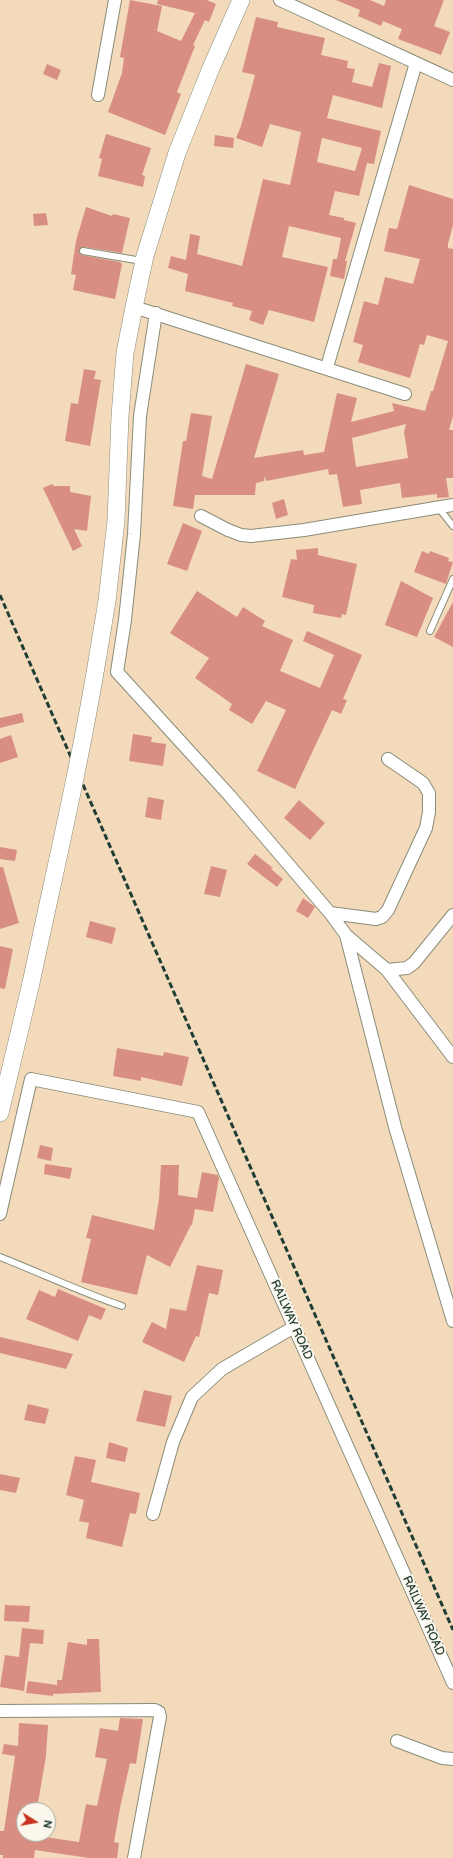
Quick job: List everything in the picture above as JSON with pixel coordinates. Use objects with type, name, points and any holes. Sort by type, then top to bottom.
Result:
[{"type":"main road","points":[[0,1113],[31,983],[84,734],[107,601],[116,521],[120,416],[125,353],[134,306],[144,261],[177,153],[211,68],[241,0]]},
{"type":"street","points":[[98,95],[115,0]]},
{"type":"street","points":[[280,0],[453,80]]},
{"type":"street","points":[[326,367],[416,63]]},
{"type":"street","points":[[134,306],[326,367],[405,394]]},
{"type":"street","points":[[156,313],[140,416],[134,534],[125,620],[117,672],[230,796],[330,913],[346,935],[387,970],[453,1057]]},
{"type":"street","points":[[120,416],[140,416]]},
{"type":"street","points":[[201,516],[228,530],[241,535],[251,536],[304,530],[453,505]]},
{"type":"street","points":[[330,913],[376,919],[382,917],[388,910],[426,828],[429,812],[429,793],[423,783],[388,759]]},
{"type":"street","points":[[387,970],[407,968],[414,963],[453,915]]},
{"type":"street","points":[[346,935],[395,1127],[450,1300],[453,1321]]},
{"type":"street","name":"RAILWAY ROAD","points":[[0,1214],[32,1079],[198,1112],[453,1683]]},
{"type":"street","points":[[153,1514],[173,1442],[192,1397],[222,1369],[294,1327]]},
{"type":"street","points":[[0,1710],[155,1710],[159,1712],[160,1717],[134,1858]]},
{"type":"street","points":[[397,1741],[442,1758],[453,1759]]},
{"type":"lane","points":[[83,251],[144,261]]},
{"type":"lane","points":[[438,507],[453,526]]},
{"type":"lane","points":[[430,631],[453,579]]},
{"type":"lane","points":[[0,1257],[53,1277],[86,1294],[122,1306]]},
{"type":"building","points":[[130,0],[162,6],[157,31],[181,41],[195,13],[157,4],[158,0],[207,0],[216,4],[209,22],[205,20],[193,45],[195,46],[177,92],[181,94],[165,135],[108,112],[122,73],[124,58],[120,57]]},
{"type":"building","points":[[336,0],[370,0],[384,6],[386,0],[444,0],[434,26],[450,32],[441,55],[398,39],[402,29],[383,21],[381,26],[358,16],[360,10]]},
{"type":"building","points":[[256,17],[278,22],[277,27],[325,38],[321,55],[348,61],[347,68],[355,69],[352,82],[372,87],[379,63],[391,66],[382,108],[333,95],[327,118],[381,131],[374,164],[367,163],[359,196],[335,191],[329,215],[344,218],[344,220],[356,223],[345,261],[347,261],[344,279],[330,276],[333,259],[337,259],[341,238],[289,226],[282,257],[328,267],[314,322],[269,310],[263,325],[249,320],[252,311],[232,306],[233,303],[185,291],[188,274],[168,268],[171,256],[186,260],[190,234],[200,236],[197,254],[242,266],[263,179],[290,185],[301,132],[270,124],[262,147],[236,138],[241,126],[255,75],[242,72]],"holes":[[[322,138],[362,148],[355,171],[317,162]]]},
{"type":"building","points":[[47,64],[61,70],[57,80],[43,74]]},
{"type":"building","points":[[106,134],[151,148],[142,175],[145,176],[143,187],[98,176],[102,159],[99,158]]},
{"type":"building","points":[[215,135],[234,138],[233,148],[214,146]]},
{"type":"building","points":[[409,185],[453,199],[453,225],[448,244],[448,248],[453,249],[453,416],[449,430],[453,430],[453,478],[446,478],[449,497],[437,498],[437,494],[402,498],[400,483],[360,490],[362,504],[343,507],[337,474],[329,475],[328,469],[266,481],[265,476],[264,481],[256,483],[255,495],[195,495],[193,509],[173,506],[183,441],[186,441],[191,413],[212,416],[202,476],[212,479],[246,364],[279,374],[254,458],[303,450],[304,455],[324,452],[337,393],[357,398],[351,422],[394,411],[392,403],[425,411],[431,391],[433,391],[448,341],[427,335],[424,345],[420,344],[410,378],[358,362],[363,345],[353,342],[364,301],[378,305],[385,277],[413,284],[420,259],[384,251],[389,228],[397,229]],"holes":[[[406,424],[404,432],[408,458],[356,467],[352,438]]]},
{"type":"building","points":[[86,207],[112,216],[113,214],[130,218],[122,253],[84,247],[79,250],[79,253],[82,255],[120,262],[122,264],[115,299],[73,290],[76,275],[71,274],[76,241]]},
{"type":"building","points":[[46,213],[48,225],[34,226],[33,214]]},
{"type":"building","points":[[84,369],[96,371],[94,379],[101,380],[90,446],[65,441],[71,403],[78,404]]},
{"type":"building","points":[[52,484],[54,486],[70,486],[70,492],[91,496],[87,531],[74,529],[82,546],[73,551],[43,488]]},
{"type":"building","points":[[284,499],[288,515],[276,519],[272,503]]},
{"type":"building","points":[[183,523],[202,531],[187,571],[167,564]]},
{"type":"building","points":[[318,548],[318,555],[357,564],[346,615],[342,614],[341,618],[313,613],[314,605],[282,597],[291,559],[297,560],[296,550]]},
{"type":"building","points":[[422,551],[429,554],[430,551],[449,558],[448,561],[453,562],[446,584],[414,572]]},
{"type":"building","points":[[401,581],[433,598],[417,637],[385,625]]},
{"type":"building","points":[[197,591],[237,617],[243,607],[265,621],[262,626],[293,640],[280,671],[320,688],[334,655],[303,641],[307,631],[362,655],[343,699],[347,700],[341,714],[332,710],[295,789],[257,771],[286,710],[266,701],[252,724],[229,710],[232,704],[195,678],[209,658],[170,633]]},
{"type":"building","points":[[453,602],[453,647],[434,637]]},
{"type":"building","points":[[22,713],[24,722],[0,728],[0,718]]},
{"type":"building","points":[[133,734],[152,737],[151,742],[166,744],[163,766],[129,761]]},
{"type":"building","points":[[11,735],[18,757],[0,763],[0,739]]},
{"type":"building","points":[[148,797],[164,800],[161,820],[145,817]]},
{"type":"building","points":[[299,800],[325,823],[310,840],[284,818]]},
{"type":"building","points":[[0,847],[17,850],[15,861],[0,859]]},
{"type":"building","points":[[255,854],[273,868],[271,869],[283,879],[277,887],[247,864]]},
{"type":"building","points":[[211,866],[227,870],[220,897],[204,894]]},
{"type":"building","points":[[0,867],[3,867],[19,923],[0,929]]},
{"type":"building","points":[[303,898],[315,907],[308,918],[296,911]]},
{"type":"building","points":[[90,921],[116,928],[112,944],[86,937]]},
{"type":"building","points":[[0,946],[13,949],[5,989],[0,988]]},
{"type":"building","points":[[117,1048],[163,1056],[164,1052],[189,1057],[182,1086],[141,1077],[141,1081],[113,1076]]},
{"type":"building","points":[[40,1145],[53,1148],[51,1161],[37,1158]]},
{"type":"building","points":[[45,1164],[72,1168],[70,1179],[44,1174]]},
{"type":"building","points":[[161,1165],[179,1165],[178,1195],[197,1198],[202,1172],[218,1175],[219,1178],[213,1212],[195,1209],[192,1225],[170,1267],[147,1255],[137,1295],[81,1282],[91,1239],[86,1238],[92,1215],[154,1230],[159,1199]]},
{"type":"building","points":[[197,1265],[223,1270],[218,1295],[209,1293],[199,1337],[196,1336],[184,1362],[142,1342],[152,1322],[166,1329],[170,1308],[186,1311]]},
{"type":"building","points":[[58,1289],[106,1309],[101,1320],[89,1315],[78,1341],[26,1319],[39,1290],[55,1297]]},
{"type":"building","points":[[0,1337],[73,1354],[66,1369],[0,1353]]},
{"type":"building","points":[[144,1390],[172,1396],[165,1427],[136,1421]]},
{"type":"building","points":[[28,1404],[49,1409],[45,1424],[24,1420]]},
{"type":"building","points":[[109,1442],[128,1448],[125,1462],[106,1458]]},
{"type":"building","points":[[75,1456],[96,1460],[91,1482],[140,1493],[136,1514],[130,1513],[122,1547],[86,1538],[89,1523],[79,1521],[84,1500],[66,1495]]},
{"type":"building","points":[[0,1474],[20,1478],[16,1493],[0,1490]]},
{"type":"building","points":[[5,1605],[30,1606],[29,1622],[4,1621]]},
{"type":"building","points":[[22,1628],[44,1630],[43,1644],[30,1643],[24,1691],[0,1687],[5,1655],[19,1657]]},
{"type":"building","points":[[87,1639],[99,1639],[101,1692],[53,1694],[53,1696],[26,1693],[28,1681],[57,1685],[57,1680],[62,1680],[68,1642],[87,1645]]},
{"type":"building","points":[[120,1718],[143,1719],[136,1764],[130,1763],[120,1808],[114,1842],[119,1843],[117,1858],[89,1858],[35,1850],[34,1858],[3,1858],[3,1855],[0,1855],[0,1831],[4,1831],[15,1756],[2,1754],[4,1744],[18,1746],[19,1723],[48,1725],[46,1756],[38,1802],[16,1802],[16,1842],[56,1842],[56,1839],[79,1842],[86,1804],[97,1806],[107,1759],[95,1757],[100,1728],[118,1731]]},
{"type":"railway","points":[[0,595],[453,1630]]}]
